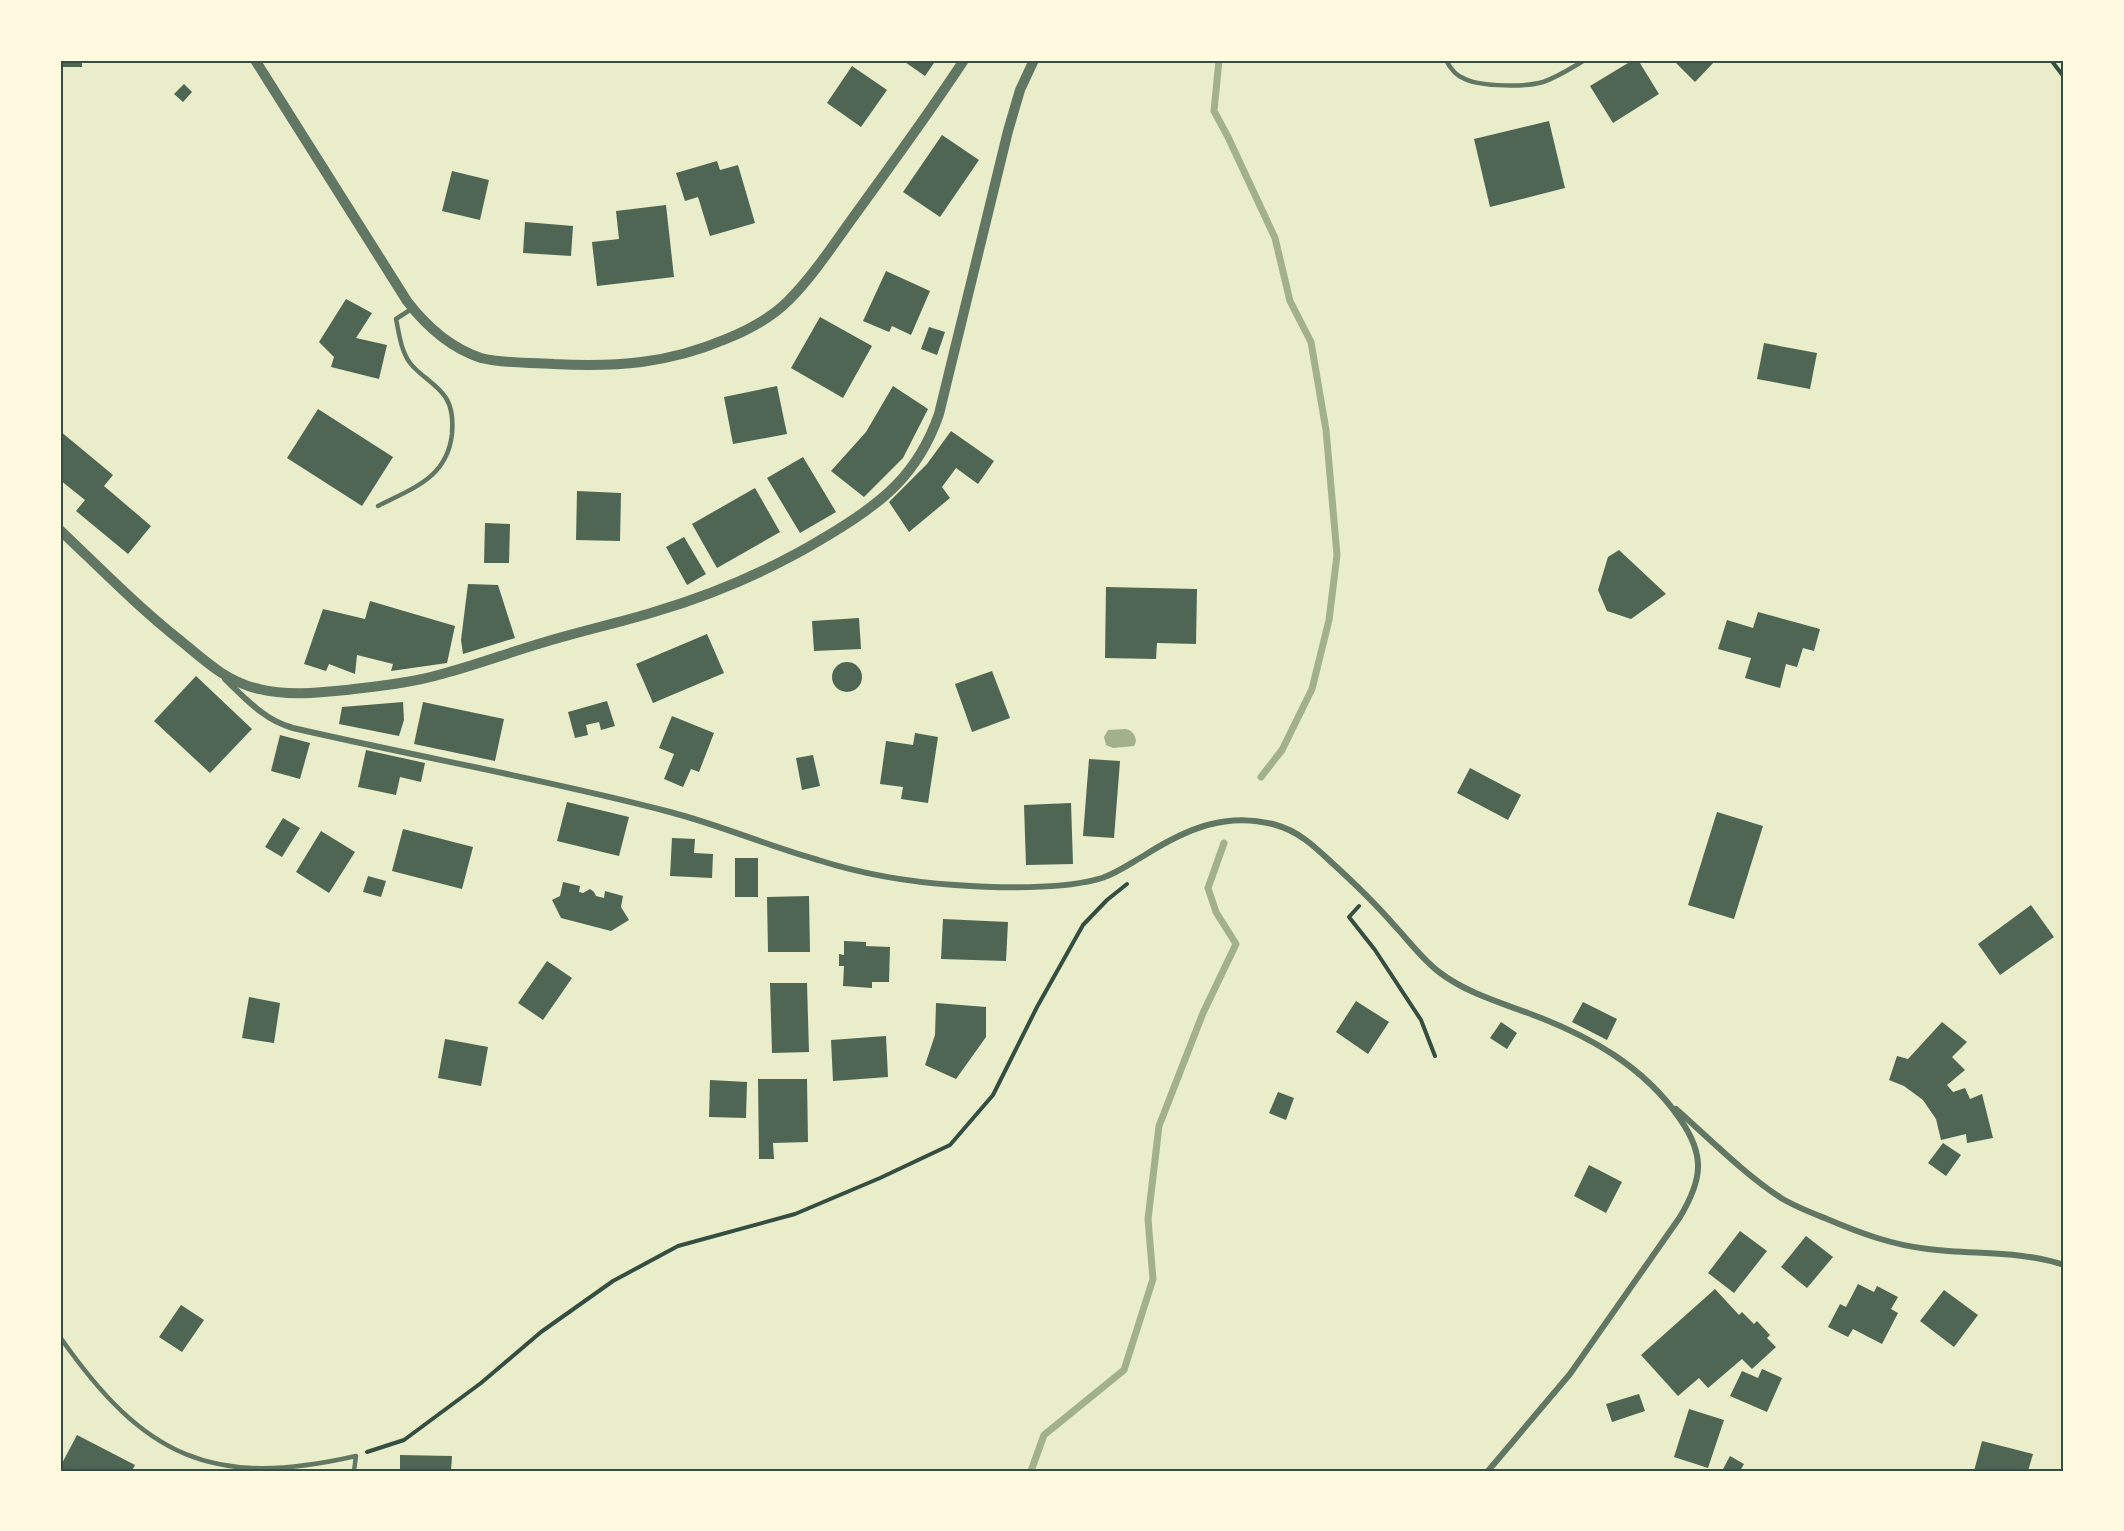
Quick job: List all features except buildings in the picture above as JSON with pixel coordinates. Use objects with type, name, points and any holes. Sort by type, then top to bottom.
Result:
[{"type":"street","points":[[255,60],[412,308],[430,327],[456,346],[482,358],[596,366],[641,364],[689,354],[734,336],[787,302],[923,121],[964,60]]},
{"type":"street","points":[[216,670],[244,685],[293,693],[373,687],[441,674],[666,608],[727,586],[793,557],[869,510],[890,492],[914,466],[925,450],[935,426],[1008,131],[1020,90],[1034,60]]},
{"type":"street","points":[[60,530],[143,610],[216,670],[255,708],[284,725],[663,810],[716,825],[819,861],[866,873],[975,886],[1077,884],[1108,876],[1174,838],[1207,824],[1235,820],[1279,825],[1296,832],[1313,845],[1374,903],[1426,961],[1444,976],[1477,993],[1555,1024],[1599,1046],[1636,1070],[1665,1100],[1737,1164],[1792,1204],[1877,1239],[1905,1246],[1929,1250],[2018,1255],[2064,1264]]},
{"type":"street","points":[[1488,1471],[1533,1420],[1580,1360],[1688,1203],[1698,1179],[1698,1155],[1687,1129],[1665,1100]]},
{"type":"lane","points":[[1446,60],[1454,71],[1466,80],[1511,84],[1543,82],[1558,76],[1584,60]]},
{"type":"lane","points":[[378,506],[435,474],[446,459],[451,446],[452,413],[446,399],[410,363],[403,347],[396,319],[412,308]]},
{"type":"lane","points":[[60,1337],[100,1389],[125,1415],[150,1436],[185,1455],[212,1463],[263,1469],[302,1467],[356,1456],[354,1471]]},
{"type":"path","points":[[2051,60],[2064,77]]},
{"type":"path","points":[[356,1456],[404,1440],[473,1389],[550,1325],[613,1281],[678,1246],[795,1214],[950,1145],[993,1095],[1037,1007],[1070,952],[1083,925],[1107,900],[1136,879]]},
{"type":"path","points":[[1349,917],[1375,950],[1421,1020],[1435,1056]]},
{"type":"shaded area","points":[[1125,729],[1134,734],[1136,741],[1134,746],[1113,748],[1106,745],[1104,737],[1108,730]]},
{"type":"waterway","points":[[1219,60],[1214,111],[1275,238],[1290,301],[1311,342],[1326,430],[1337,555],[1329,620],[1312,689],[1282,750],[1261,777]]},
{"type":"waterway","points":[[1031,1471],[1044,1435],[1124,1370],[1153,1279],[1148,1219],[1159,1126],[1203,1013],[1236,944],[1216,912],[1208,888],[1224,843]]}]
